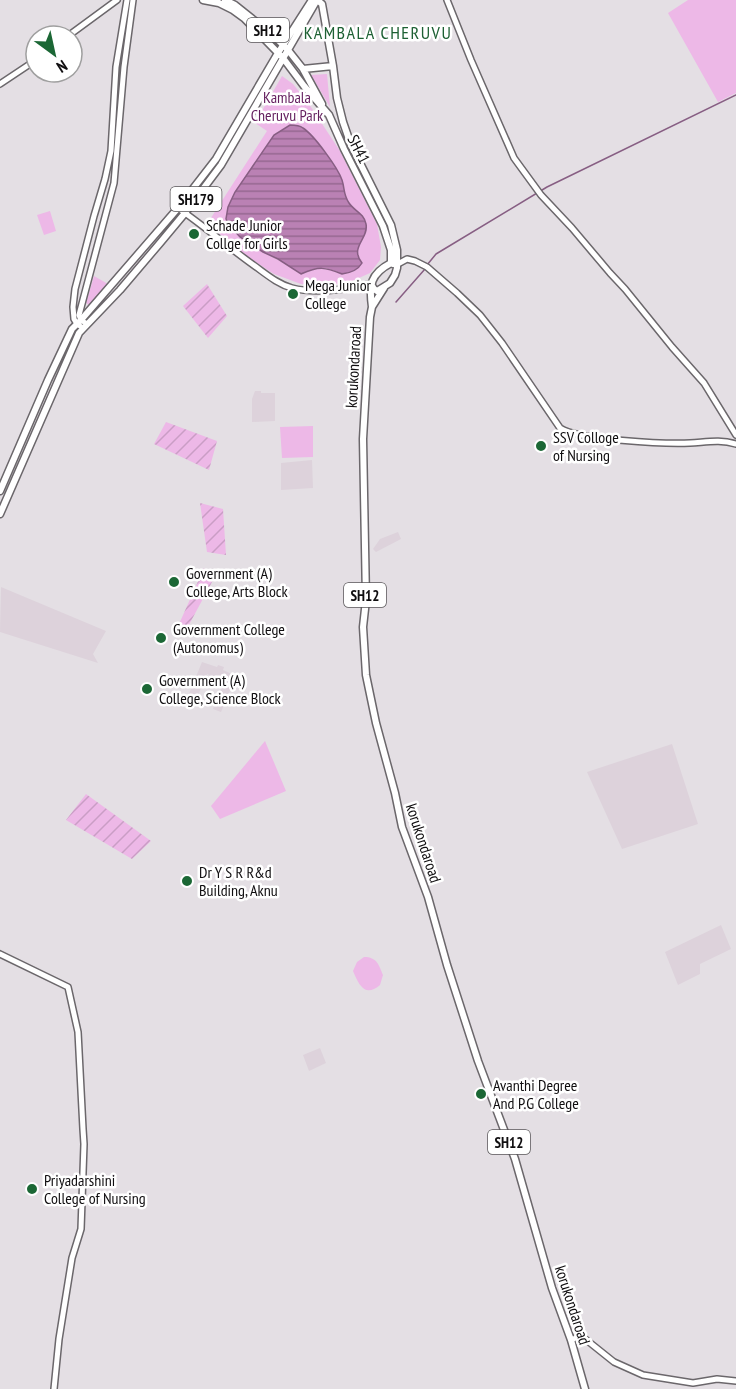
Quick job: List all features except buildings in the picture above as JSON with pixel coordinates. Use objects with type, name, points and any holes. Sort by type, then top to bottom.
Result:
[{"type":"main road","name":"SH12","points":[[203,0],[219,3],[233,10],[244,18],[281,56]]},
{"type":"main road","name":"SH12","points":[[225,0],[235,5],[286,47],[303,69],[329,115]]},
{"type":"main road","name":"SH179","points":[[0,514],[82,324],[227,148],[312,0]]},
{"type":"main road","name":"SH179","points":[[286,47],[317,0]]},
{"type":"main road","points":[[317,0],[322,4],[343,122],[351,145],[391,225],[397,250],[393,264],[376,273],[371,284],[377,291],[384,288]]},
{"type":"main road","name":"SH41","points":[[281,56],[329,115],[383,226],[393,264]]},
{"type":"main road","points":[[303,69],[333,66]]},
{"type":"main road","name":"SH179","points":[[0,491],[72,329],[82,324],[120,290],[145,261],[221,165],[227,148]]},
{"type":"main road","points":[[137,255],[145,261]]},
{"type":"main road","name":"korukondaroad","points":[[393,264],[397,268],[395,275],[372,307],[370,317],[363,439],[366,600],[363,627],[366,675],[402,827],[428,897],[478,1061],[515,1159],[552,1288],[571,1340],[585,1389]]},
{"type":"main road","name":"SH12","points":[[371,284],[372,307]]},
{"type":"main road","points":[[112,285],[120,290]]},
{"type":"street","points":[[84,24],[117,0]]},
{"type":"street","points":[[82,324],[74,319],[75,289],[111,151],[116,67],[127,0]]},
{"type":"street","points":[[82,324],[79,315],[81,306],[114,183],[124,68],[133,0]]},
{"type":"street","points":[[447,0],[514,158],[542,195],[625,288],[704,383],[736,435]]},
{"type":"street","points":[[116,67],[124,68]]},
{"type":"street","points":[[0,84],[24,68]]},
{"type":"street","points":[[178,208],[274,280],[292,288],[330,290],[371,284]]},
{"type":"street","points":[[94,216],[104,218]]},
{"type":"street","points":[[393,264],[407,259],[426,266],[457,293],[488,324],[565,432],[656,443],[724,441],[736,444]]},
{"type":"street","points":[[0,954],[68,987],[78,1032],[84,1144],[81,1229],[72,1258],[59,1339],[54,1389]]},
{"type":"street","points":[[571,1340],[578,1337],[584,1338],[614,1362],[643,1375],[693,1383],[717,1379],[736,1381]]},
{"type":"shaded area","points":[[290,125],[303,128],[319,144],[340,175],[349,203],[365,220],[365,234],[358,248],[362,263],[351,272],[342,274],[322,268],[301,274],[240,237],[226,219],[228,207],[235,192],[274,135]]},
{"type":"shaded area","points":[[255,391],[275,393],[275,421],[252,422],[252,399]]},
{"type":"shaded area","points":[[312,460],[313,488],[281,490],[281,463]]},
{"type":"shaded area","points":[[398,532],[401,539],[376,552],[373,549],[380,539]]},
{"type":"shaded area","points":[[1,587],[106,631],[93,654],[98,663],[0,632]]},
{"type":"shaded area","points":[[202,662],[224,667],[223,670],[236,676],[221,712],[213,709],[224,681],[219,680],[218,683],[212,681],[213,677],[207,674],[196,700],[188,696]]},
{"type":"shaded area","points":[[672,744],[698,824],[622,849],[587,772]]},
{"type":"shaded area","points":[[721,925],[731,949],[700,964],[700,974],[678,985],[665,952]]},
{"type":"shaded area","points":[[320,1048],[326,1063],[309,1071],[303,1055]]},
{"type":"green space","points":[[688,0],[736,0],[736,93],[718,102],[668,13]]},
{"type":"green space","points":[[327,74],[330,107],[311,75]]},
{"type":"green space","name":"Kambala Cheruvu Park","points":[[282,76],[293,84],[340,151],[377,224],[381,247],[380,260],[370,273],[350,282],[323,287],[301,284],[274,274],[245,255],[207,224],[267,131],[255,123]],"holes":[[[319,144],[342,180],[343,191],[349,203],[361,214],[362,236],[357,252],[358,257],[338,273],[330,269],[312,269],[286,264],[240,237],[235,192],[244,179]]]},
{"type":"green space","points":[[50,211],[56,231],[44,235],[37,215]]},
{"type":"green space","points":[[94,276],[108,284],[89,305],[86,303]]},
{"type":"green space","points":[[207,284],[227,316],[208,338],[183,306]]},
{"type":"green space","points":[[166,422],[217,441],[209,470],[154,444]]},
{"type":"green space","points":[[313,426],[313,457],[282,458],[280,427]]},
{"type":"green space","points":[[200,503],[223,509],[226,555],[207,552]]},
{"type":"green space","points":[[204,568],[212,582],[184,634],[175,633]]},
{"type":"green space","points":[[265,741],[286,791],[220,819],[211,806]]},
{"type":"green space","points":[[86,794],[151,841],[132,859],[66,820]]},
{"type":"green space","points":[[364,957],[375,960],[383,975],[380,985],[375,989],[363,988],[353,971],[357,962]]},
{"type":"waterway","points":[[427,265],[436,254],[547,187],[736,95]]},
{"type":"waterway","points":[[396,302],[425,269]]},
{"type":"place","name":"Schade Junior Collge for Girls","points":[[194,234]]},
{"type":"place","name":"Mega Junior College","points":[[293,294]]},
{"type":"place","name":"SSV Colloge of Nursing","points":[[541,446]]},
{"type":"place","name":"Government (A) College, Arts Block","points":[[174,582]]},
{"type":"place","name":"Government College (Autonomus)","points":[[161,638]]},
{"type":"place","name":"Government (A) College, Science Block","points":[[147,689]]},
{"type":"place","name":"Dr Y S R R&d Building, Aknu","points":[[187,881]]},
{"type":"place","name":"Avanthi Degree And P.G College","points":[[481,1094]]},
{"type":"place","name":"Priyadarshini College of Nursing","points":[[32,1189]]},
{"type":"district","name":"KAMBALA CHERUVU","points":[[378,32]]}]
